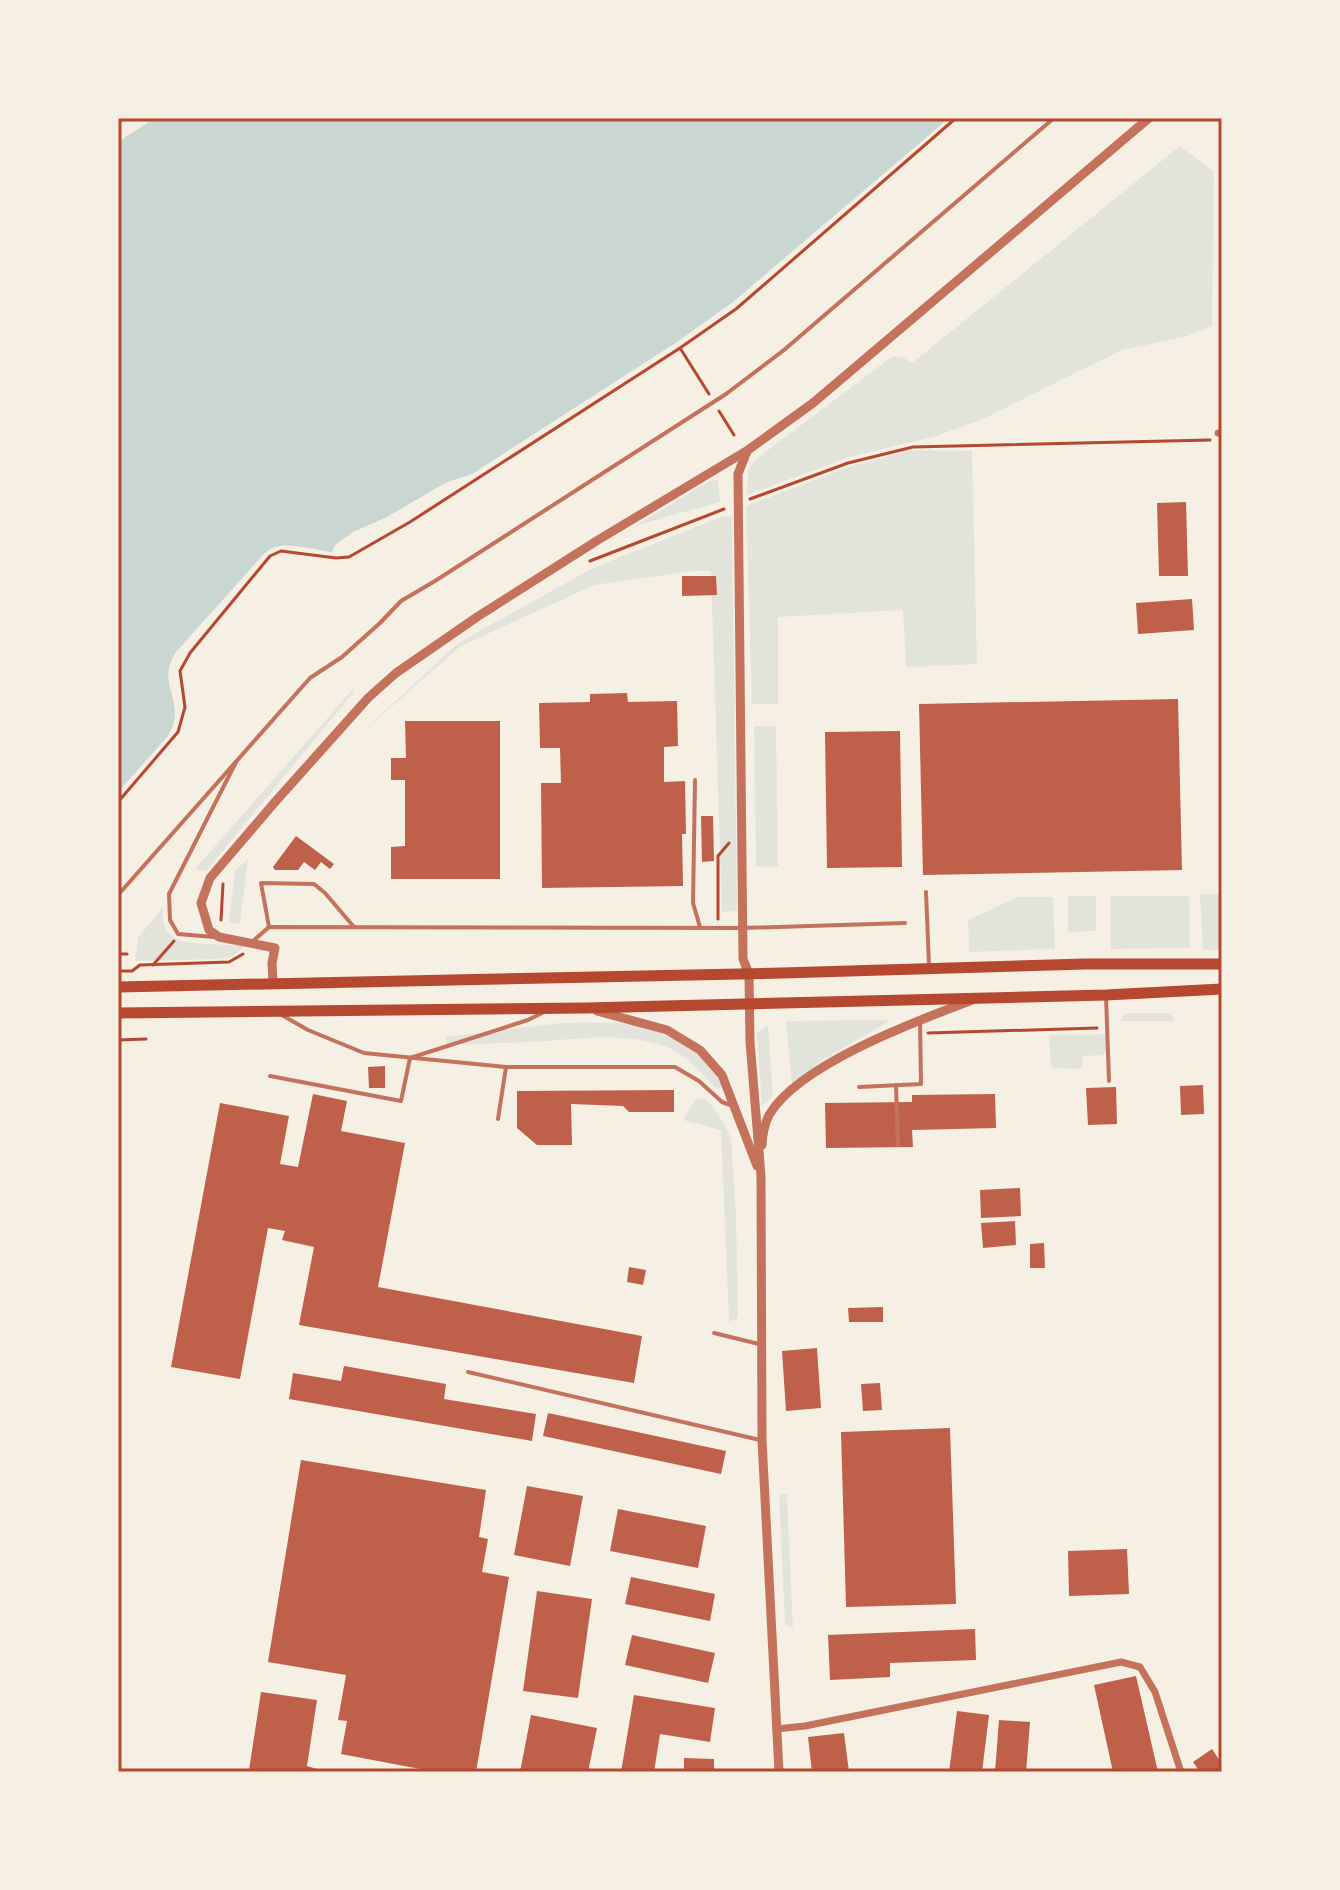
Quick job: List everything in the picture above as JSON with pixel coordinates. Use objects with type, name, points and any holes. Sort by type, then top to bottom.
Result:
[{"type":"main road","points":[[118,987],[1100,964],[1222,964]]},
{"type":"main road","points":[[118,1013],[586,1008],[1106,995],[1222,989]]},
{"type":"street","points":[[273,983],[275,948],[209,930],[201,903],[210,878],[368,698],[396,673],[477,617],[748,450],[813,403],[1149,118]]},
{"type":"street","points":[[748,450],[738,474],[742,928],[743,959],[749,974],[750,1042],[761,1176]]},
{"type":"street","points":[[779,1772],[762,1440],[761,1176],[762,1140],[768,1116],[785,1095],[821,1069],[920,1020],[977,998]]},
{"type":"street","points":[[586,1008],[667,1030],[700,1050],[722,1075],[761,1176]]},
{"type":"street","points":[[776,1729],[805,1726],[1121,1662],[1140,1667],[1155,1692],[1181,1772]]},
{"type":"lane","points":[[118,895],[310,678],[342,657],[401,601],[726,394],[795,341],[1054,118]]},
{"type":"lane","points":[[221,932],[178,934],[170,920],[169,894],[239,756]]},
{"type":"lane","points":[[695,780],[693,903],[700,927]]},
{"type":"lane","points":[[269,927],[261,883],[314,884],[354,927]]},
{"type":"lane","points":[[926,892],[930,968]]},
{"type":"lane","points":[[252,942],[269,927],[742,928],[905,923]]},
{"type":"lane","points":[[1106,995],[1109,1081]]},
{"type":"lane","points":[[410,1058],[528,1020],[552,1008]]},
{"type":"lane","points":[[274,1011],[308,1030],[364,1053],[506,1067],[675,1067],[699,1081],[722,1102],[733,1106]]},
{"type":"lane","points":[[859,1087],[921,1084],[920,1020]]},
{"type":"lane","points":[[270,1076],[401,1101],[410,1058]]},
{"type":"lane","points":[[498,1119],[506,1067]]},
{"type":"lane","points":[[896,1085],[898,1145]]},
{"type":"lane","points":[[714,1333],[761,1345]]},
{"type":"lane","points":[[468,1372],[762,1440]]},
{"type":"path","points":[[118,802],[178,732],[185,707],[180,671],[190,653],[270,556],[281,551],[349,557],[410,522],[736,309],[956,118]]},
{"type":"path","points":[[680,348],[711,398]]},
{"type":"path","points":[[716,406],[734,435]]},
{"type":"path","points":[[578,566],[848,463],[913,447],[1219,435]]},
{"type":"path","points":[[718,928],[718,856],[731,842]]},
{"type":"path","points":[[221,932],[223,883]]},
{"type":"path","points":[[153,965],[178,934]]},
{"type":"path","points":[[118,971],[132,971],[140,965],[229,962],[250,948],[252,942]]},
{"type":"path","points":[[118,954],[127,954]]},
{"type":"path","points":[[920,1033],[1107,1028]]},
{"type":"path","points":[[118,1040],[146,1039]]},
{"type":"shaded area","points":[[155,118],[949,118],[733,302],[677,342],[472,474],[445,483],[387,517],[353,532],[335,545],[332,552],[287,545],[267,551],[176,652],[168,673],[175,716],[173,725],[168,736],[118,792],[118,142]]},
{"type":"shaded area","points":[[1180,146],[1214,172],[1212,326],[1188,336],[1122,350],[983,419],[934,437],[852,456],[747,495],[748,470],[756,459],[893,356],[912,363]]},
{"type":"shaded area","points":[[913,450],[972,451],[977,664],[906,667],[903,610],[778,617],[778,704],[752,704],[746,506],[849,467]]},
{"type":"shaded area","points":[[713,479],[718,481],[720,502],[637,525]]},
{"type":"shaded area","points":[[732,516],[737,911],[722,912],[711,571],[594,585],[461,646],[359,735],[458,643],[595,567],[721,517]]},
{"type":"shaded area","points":[[354,688],[206,871],[195,869]]},
{"type":"shaded area","points":[[754,726],[776,726],[778,866],[756,867]]},
{"type":"shaded area","points":[[248,859],[240,923],[233,924],[229,920],[235,871]]},
{"type":"shaded area","points":[[1200,894],[1222,894],[1222,950],[1203,950]]},
{"type":"shaded area","points":[[1068,896],[1096,896],[1096,931],[1068,932]]},
{"type":"shaded area","points":[[1110,896],[1189,896],[1190,948],[1111,949]]},
{"type":"shaded area","points":[[1018,897],[1053,897],[1055,949],[969,952],[968,920]]},
{"type":"shaded area","points":[[164,906],[164,925],[167,932],[178,940],[244,946],[232,957],[135,961],[138,938]]},
{"type":"shaded area","points":[[1127,1013],[1167,1013],[1175,1021],[1120,1021]]},
{"type":"shaded area","points":[[891,1020],[821,1061],[792,1086],[786,1021]]},
{"type":"shaded area","points":[[561,1023],[619,1023],[665,1035],[707,1062],[722,1088],[716,1089],[672,1049],[635,1039],[591,1038],[447,1045],[446,1037]]},
{"type":"shaded area","points":[[768,1025],[773,1096],[762,1106],[757,1033]]},
{"type":"shaded area","points":[[1106,1034],[1106,1051],[1103,1055],[1083,1056],[1081,1069],[1051,1066],[1049,1035]]},
{"type":"shaded area","points":[[703,1098],[718,1114],[731,1138],[738,1318],[729,1322],[721,1130],[683,1120],[696,1099]]},
{"type":"shaded area","points":[[779,1494],[787,1494],[793,1629],[785,1623]]},
{"type":"building","points":[[1186,502],[1188,576],[1159,576],[1157,503]]},
{"type":"building","points":[[682,576],[716,576],[717,595],[682,596]]},
{"type":"building","points":[[1192,599],[1194,630],[1138,634],[1136,603]]},
{"type":"building","points":[[627,693],[628,702],[677,701],[678,746],[664,747],[664,782],[685,781],[683,886],[542,888],[541,783],[561,783],[560,748],[540,748],[539,703],[590,702],[590,694]]},
{"type":"building","points":[[1178,699],[1182,870],[923,875],[919,704]]},
{"type":"building","points":[[405,721],[500,721],[500,879],[391,879],[391,847],[405,846],[405,780],[391,780],[391,758],[406,758]]},
{"type":"building","points":[[900,731],[902,867],[827,868],[825,732]]},
{"type":"building","points":[[701,816],[713,816],[714,861],[702,862]]},
{"type":"building","points":[[296,836],[334,864],[330,869],[321,862],[315,870],[304,862],[298,870],[275,870],[273,867]]},
{"type":"building","points":[[385,1066],[385,1088],[369,1088],[368,1067]]},
{"type":"building","points":[[1203,1085],[1204,1114],[1181,1115],[1180,1086]]},
{"type":"building","points":[[1116,1087],[1117,1124],[1088,1125],[1086,1088]]},
{"type":"building","points":[[674,1090],[674,1112],[629,1112],[623,1106],[571,1104],[572,1145],[537,1145],[517,1128],[517,1091]]},
{"type":"building","points":[[313,1094],[347,1101],[341,1131],[405,1143],[378,1287],[642,1336],[634,1383],[299,1325],[314,1247],[282,1240],[285,1231],[268,1228],[240,1379],[171,1367],[220,1103],[289,1116],[280,1164],[298,1167]]},
{"type":"building","points":[[995,1094],[996,1128],[912,1130],[913,1147],[826,1148],[825,1103],[912,1102],[912,1095]]},
{"type":"building","points":[[1020,1188],[1021,1216],[981,1218],[980,1190]]},
{"type":"building","points":[[1015,1221],[1016,1245],[983,1248],[981,1223]]},
{"type":"building","points":[[1044,1243],[1045,1268],[1030,1268],[1030,1244]]},
{"type":"building","points":[[629,1267],[646,1270],[643,1285],[627,1282]]},
{"type":"building","points":[[883,1307],[883,1322],[849,1322],[848,1308]]},
{"type":"building","points":[[817,1348],[821,1408],[786,1411],[782,1351]]},
{"type":"building","points":[[344,1366],[446,1384],[444,1399],[536,1414],[532,1441],[289,1399],[293,1373],[341,1381]]},
{"type":"building","points":[[880,1383],[882,1410],[863,1411],[861,1384]]},
{"type":"building","points":[[548,1413],[726,1451],[721,1474],[543,1436]]},
{"type":"building","points":[[950,1428],[956,1604],[846,1607],[841,1432]]},
{"type":"building","points":[[301,1460],[486,1490],[479,1537],[488,1539],[482,1572],[509,1577],[476,1772],[436,1772],[341,1754],[347,1721],[338,1720],[346,1675],[268,1662]]},
{"type":"building","points":[[527,1486],[583,1496],[570,1566],[514,1555]]},
{"type":"building","points":[[618,1509],[706,1526],[698,1568],[610,1551]]},
{"type":"building","points":[[1127,1549],[1129,1594],[1069,1596],[1068,1551]]},
{"type":"building","points":[[631,1577],[715,1594],[710,1621],[625,1604]]},
{"type":"building","points":[[537,1591],[592,1599],[578,1698],[523,1691]]},
{"type":"building","points":[[975,1629],[976,1660],[890,1663],[890,1677],[830,1680],[828,1635]]},
{"type":"building","points":[[632,1635],[715,1653],[708,1683],[625,1665]]},
{"type":"building","points":[[1136,1676],[1158,1772],[1113,1772],[1094,1685]]},
{"type":"building","points":[[261,1692],[317,1700],[307,1766],[327,1772],[249,1770]]},
{"type":"building","points":[[634,1695],[715,1708],[710,1742],[660,1734],[654,1772],[621,1772]]},
{"type":"building","points":[[957,1711],[989,1715],[982,1772],[949,1772]]},
{"type":"building","points":[[531,1715],[597,1728],[588,1772],[520,1772]]},
{"type":"building","points":[[999,1720],[1030,1722],[1026,1772],[995,1772]]},
{"type":"building","points":[[844,1733],[849,1772],[812,1772],[808,1737]]},
{"type":"building","points":[[1212,1749],[1222,1764],[1222,1772],[1200,1772],[1193,1762]]},
{"type":"building","points":[[684,1758],[714,1759],[714,1772],[684,1772]]}]
